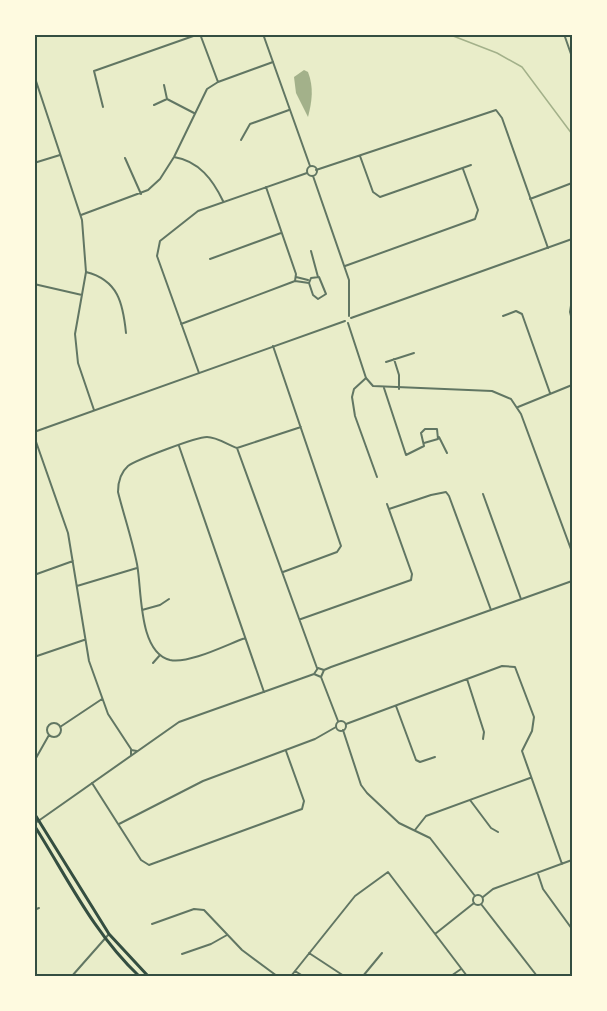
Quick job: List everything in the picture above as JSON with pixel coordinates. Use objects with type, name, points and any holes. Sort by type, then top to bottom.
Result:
[{"type":"main road","points":[[34,813],[109,934],[148,976]]},
{"type":"main road","points":[[34,824],[105,938],[140,976]]},
{"type":"street","points":[[103,107],[94,71],[200,34],[218,82]]},
{"type":"street","points":[[263,34],[310,166],[316,170]]},
{"type":"street","points":[[564,34],[573,57]]},
{"type":"street","points":[[81,215],[141,194],[157,182],[174,156],[207,89],[218,82],[273,62]]},
{"type":"street","points":[[34,75],[81,215],[86,272],[76,326],[75,345],[78,363],[94,410]]},
{"type":"street","points":[[164,85],[167,99]]},
{"type":"street","points":[[167,99],[194,113]]},
{"type":"street","points":[[154,105],[167,99]]},
{"type":"street","points":[[241,140],[250,124],[290,110]]},
{"type":"street","points":[[313,176],[316,170],[496,110],[502,118],[548,248]]},
{"type":"street","points":[[34,164],[61,154]]},
{"type":"street","points":[[174,156],[207,174],[223,202]]},
{"type":"street","points":[[360,156],[377,198],[471,165]]},
{"type":"street","points":[[125,158],[141,194]]},
{"type":"street","points":[[199,374],[157,248],[163,238],[193,213],[307,172],[310,166]]},
{"type":"street","points":[[345,266],[471,221],[477,216],[478,210],[463,169]]},
{"type":"street","points":[[131,755],[131,749],[110,717],[102,699],[84,640],[73,561],[64,518],[34,434],[94,410],[347,322],[350,317],[350,288],[345,266],[313,176],[307,172]]},
{"type":"street","points":[[530,198],[573,183]]},
{"type":"street","points":[[266,187],[296,279]]},
{"type":"street","points":[[477,216],[481,218]]},
{"type":"street","points":[[210,259],[281,233]]},
{"type":"street","points":[[572,240],[350,317],[347,322],[366,378],[373,386],[399,389],[492,391],[503,394],[518,407],[573,552]]},
{"type":"street","points":[[309,281],[315,298],[324,297],[326,292],[318,277],[312,251]]},
{"type":"street","points":[[86,272],[100,276],[111,283],[124,318],[126,333]]},
{"type":"street","points":[[181,324],[296,279],[309,281],[318,277]]},
{"type":"street","points":[[34,284],[82,295]]},
{"type":"street","points":[[573,299],[570,312],[573,320]]},
{"type":"street","points":[[503,316],[516,311],[522,314],[550,393]]},
{"type":"street","points":[[273,346],[341,546],[337,552],[283,572]]},
{"type":"street","points":[[386,362],[414,352]]},
{"type":"street","points":[[394,359],[399,375],[399,389]]},
{"type":"street","points":[[366,378],[354,389],[352,404],[377,477]]},
{"type":"street","points":[[518,407],[571,386]]},
{"type":"street","points":[[384,388],[406,455],[421,448],[424,443],[439,437]]},
{"type":"street","points":[[245,638],[181,660],[160,655],[151,643],[141,610],[138,568],[118,492],[119,481],[122,473],[132,464],[208,437],[237,448],[301,427]]},
{"type":"street","points":[[424,443],[421,433],[425,429],[437,429],[447,453]]},
{"type":"street","points":[[179,446],[264,692]]},
{"type":"street","points":[[237,448],[317,668],[314,674]]},
{"type":"street","points":[[389,509],[446,492],[450,496],[491,610]]},
{"type":"street","points":[[483,494],[521,599]]},
{"type":"street","points":[[300,619],[411,580],[412,574],[387,504]]},
{"type":"street","points":[[34,574],[73,561]]},
{"type":"street","points":[[77,586],[138,568]]},
{"type":"street","points":[[317,668],[324,670],[573,581]]},
{"type":"street","points":[[141,610],[160,605],[169,599]]},
{"type":"street","points":[[34,657],[84,640]]},
{"type":"street","points":[[153,663],[160,655]]},
{"type":"street","points":[[338,721],[346,724],[502,666],[515,667],[534,717],[532,731],[522,751],[562,864]]},
{"type":"street","points":[[119,824],[203,781],[286,751],[336,727],[338,721],[321,677],[324,670]]},
{"type":"street","points":[[34,824],[179,722],[314,674],[321,677]]},
{"type":"street","points":[[467,679],[484,732],[483,739]]},
{"type":"street","points":[[60,726],[102,699]]},
{"type":"street","points":[[396,706],[416,760],[420,762],[435,757]]},
{"type":"street","points":[[36,758],[49,735],[49,725],[55,723],[60,726]]},
{"type":"street","points":[[346,724],[343,730],[361,784],[367,793],[399,823],[436,843],[475,896],[474,903],[435,934]]},
{"type":"street","points":[[49,735],[57,736],[61,733],[60,726]]},
{"type":"street","points":[[336,727],[343,730]]},
{"type":"street","points":[[131,749],[137,751]]},
{"type":"street","points":[[92,783],[141,860],[149,865],[300,811],[304,807],[304,801],[286,751]]},
{"type":"street","points":[[415,830],[426,816],[530,778]]},
{"type":"street","points":[[470,800],[491,828],[498,832]]},
{"type":"street","points":[[481,904],[483,897],[493,889],[573,860]]},
{"type":"street","points":[[291,976],[354,896],[388,872],[467,976]]},
{"type":"street","points":[[538,873],[543,889],[573,929]]},
{"type":"street","points":[[475,896],[483,897]]},
{"type":"street","points":[[474,903],[481,904],[537,976]]},
{"type":"street","points":[[34,910],[39,908]]},
{"type":"street","points":[[152,924],[199,908],[204,910],[242,950],[277,976]]},
{"type":"street","points":[[567,922],[573,921]]},
{"type":"street","points":[[72,976],[109,934]]},
{"type":"street","points":[[182,954],[227,935]]},
{"type":"street","points":[[309,953],[344,976]]},
{"type":"street","points":[[363,976],[381,953]]},
{"type":"street","points":[[451,976],[461,969]]},
{"type":"street","points":[[295,971],[303,976]]},
{"type":"shaded area","points":[[304,70],[308,72],[312,89],[308,117],[296,93],[294,77]]},
{"type":"waterway","points":[[448,34],[497,53],[522,67],[572,134]]}]
